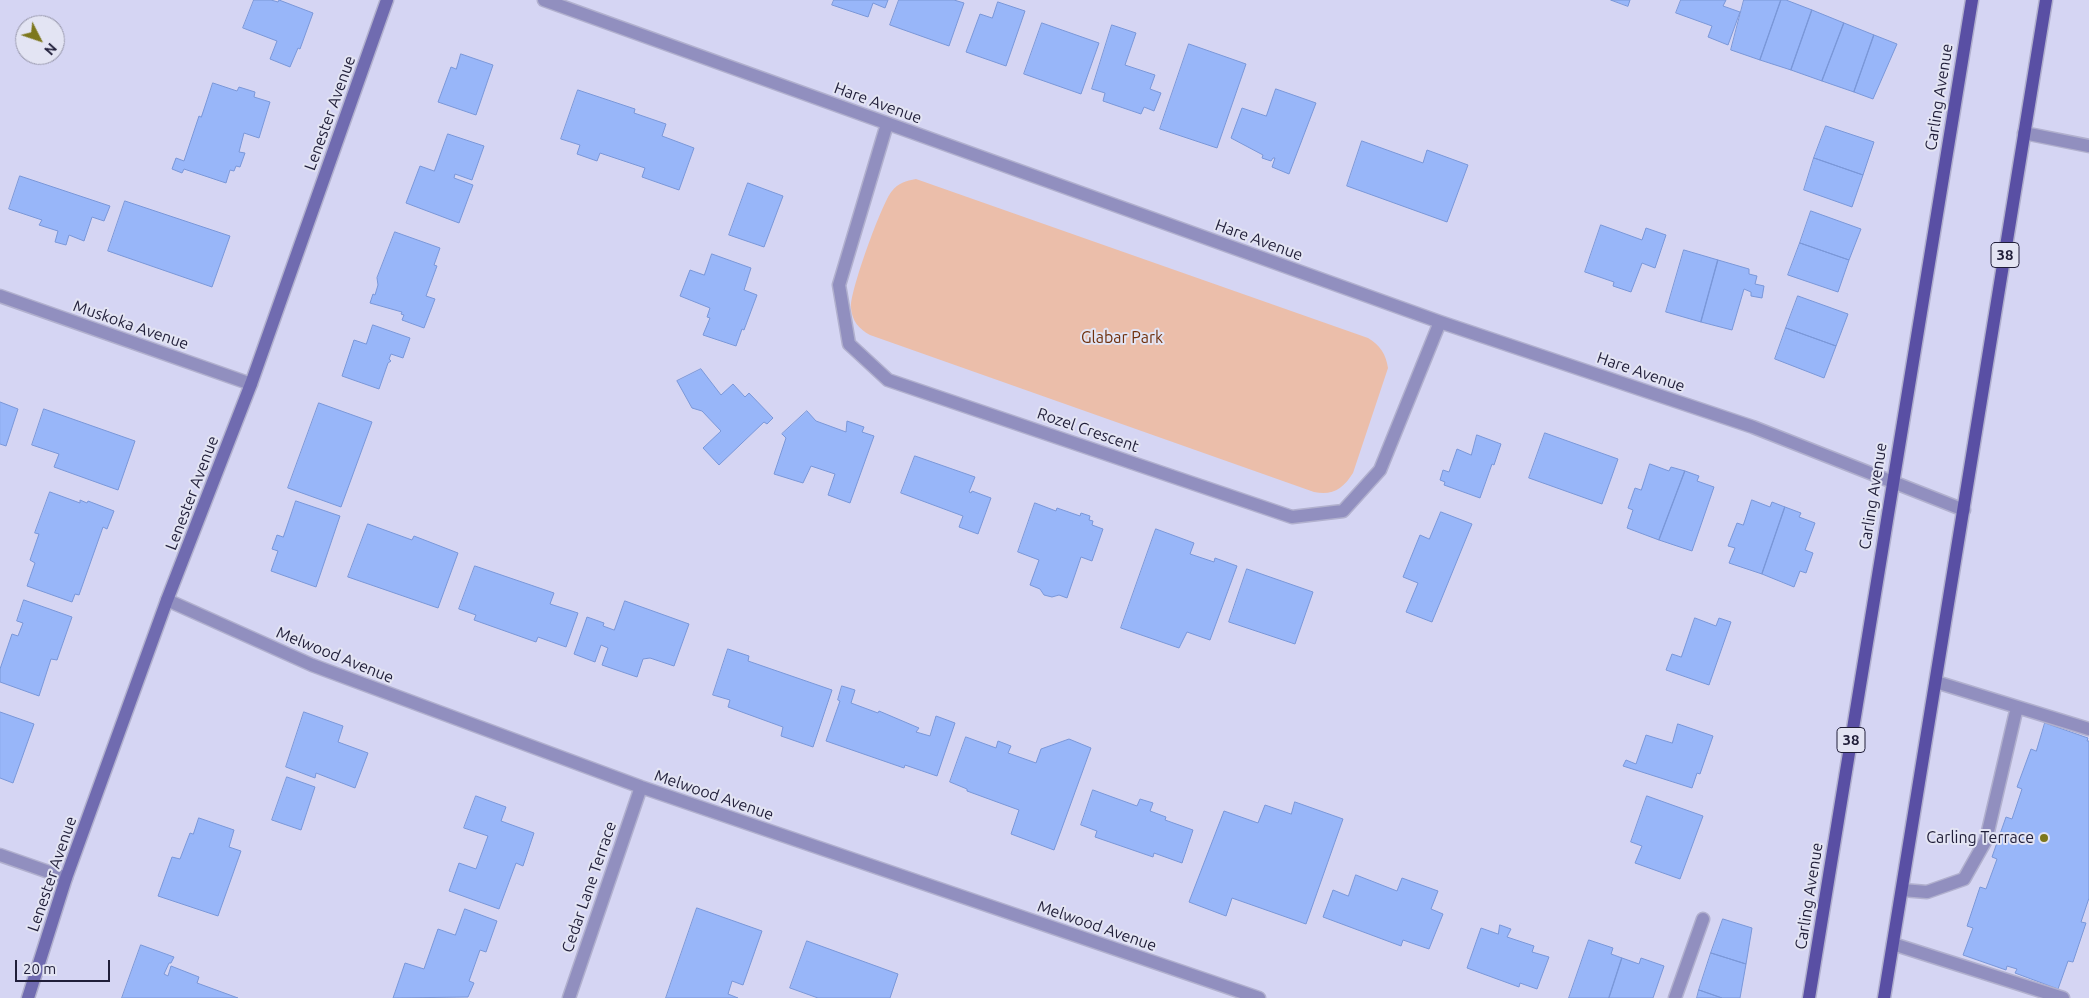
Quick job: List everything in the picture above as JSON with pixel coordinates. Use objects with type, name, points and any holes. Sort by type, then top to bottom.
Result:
[{"type":"main road","name":"Carling Avenue","points":[[1809,998],[1972,0]]},
{"type":"main road","name":"38","points":[[1884,998],[2046,0]]},
{"type":"street","name":"Lenester Avenue","points":[[28,998],[66,878],[167,600],[251,384],[387,0]]},
{"type":"street","name":"Hare Avenue","points":[[544,0],[1440,322],[1753,427],[1964,510]]},
{"type":"street","name":"Rozel Crescent","points":[[887,124],[839,285],[849,344],[888,380],[1292,517],[1343,511],[1380,470],[1440,322]]},
{"type":"street","points":[[2024,132],[2089,146]]},
{"type":"street","name":"Muskoka Avenue","points":[[0,296],[251,384]]},
{"type":"street","name":"Melwood Avenue","points":[[167,600],[312,665],[641,787],[1259,998]]},
{"type":"street","points":[[1936,682],[2089,729]]},
{"type":"street","points":[[1902,890],[1927,892],[1964,879],[1986,840],[2017,707]]},
{"type":"street","name":"Cedar Lane Terrace","points":[[569,998],[641,787]]},
{"type":"street","points":[[0,855],[66,878]]},
{"type":"street","points":[[1675,998],[1703,918]]},
{"type":"street","points":[[1893,944],[2063,998]]},
{"type":"green space","name":"Glabar Park","points":[[916,179],[1368,338],[1382,350],[1388,368],[1353,473],[1341,487],[1332,492],[1314,492],[866,333],[855,321],[851,308],[860,268],[881,212],[892,191],[902,183]]},
{"type":"building","points":[[254,0],[278,2],[279,0],[313,13],[300,49],[298,48],[290,67],[270,59],[277,41],[243,28]]},
{"type":"building","points":[[834,0],[888,0],[885,8],[873,3],[868,17],[832,5]]},
{"type":"building","points":[[899,0],[954,0],[964,3],[949,46],[890,25]]},
{"type":"building","points":[[1611,0],[1630,0],[1628,6]]},
{"type":"building","points":[[1681,0],[1726,0],[1723,6],[1740,12],[1728,45],[1708,37],[1712,26],[1676,13]]},
{"type":"building","points":[[1744,0],[1781,0],[1760,60],[1731,50]]},
{"type":"building","points":[[1781,0],[1786,0],[1812,10],[1791,70],[1760,60]]},
{"type":"building","points":[[998,2],[1025,11],[1006,66],[966,52],[980,14],[992,18]]},
{"type":"building","points":[[1812,10],[1844,23],[1822,81],[1791,70]]},
{"type":"building","points":[[1042,23],[1099,43],[1081,94],[1024,74]]},
{"type":"building","points":[[1844,23],[1874,35],[1854,92],[1822,81]]},
{"type":"building","points":[[1112,25],[1136,33],[1125,65],[1155,75],[1150,89],[1161,93],[1154,111],[1144,107],[1141,114],[1103,101],[1105,93],[1092,89]]},
{"type":"building","points":[[1874,35],[1897,44],[1873,99],[1854,92]]},
{"type":"building","points":[[1189,44],[1246,64],[1217,148],[1160,129]]},
{"type":"building","points":[[461,54],[493,65],[476,115],[438,102],[451,67],[456,69]]},
{"type":"building","points":[[213,83],[237,91],[239,87],[255,92],[254,97],[270,102],[259,138],[244,133],[239,152],[245,153],[240,167],[236,166],[234,171],[230,170],[226,183],[184,169],[182,173],[172,169],[176,158],[184,161],[199,116],[201,117]]},
{"type":"building","points":[[1276,89],[1316,103],[1289,174],[1272,167],[1275,158],[1271,161],[1262,158],[1263,155],[1231,138],[1242,108],[1266,116]]},
{"type":"building","points":[[578,90],[635,109],[634,113],[666,124],[662,136],[694,148],[679,190],[642,177],[645,168],[600,153],[597,161],[577,154],[580,145],[561,139]]},
{"type":"building","points":[[1826,126],[1874,142],[1863,175],[1814,158]]},
{"type":"building","points":[[448,134],[484,146],[472,180],[455,174],[454,178],[473,185],[459,223],[406,203],[420,166],[434,171]]},
{"type":"building","points":[[1362,141],[1423,163],[1427,150],[1468,165],[1447,222],[1347,186]]},
{"type":"building","points":[[1814,158],[1863,175],[1852,207],[1804,190]]},
{"type":"building","points":[[20,176],[110,206],[104,221],[92,217],[84,241],[69,235],[66,245],[55,242],[58,231],[39,225],[42,220],[9,209]]},
{"type":"building","points":[[748,183],[783,196],[764,247],[729,235]]},
{"type":"building","points":[[125,201],[230,236],[212,287],[108,251]]},
{"type":"building","points":[[1811,211],[1861,229],[1849,260],[1800,243]]},
{"type":"building","points":[[1601,225],[1642,240],[1646,228],[1666,235],[1655,268],[1642,263],[1631,292],[1613,286],[1614,282],[1585,272]]},
{"type":"building","points":[[395,232],[440,248],[434,265],[437,266],[426,296],[435,299],[424,328],[402,320],[404,315],[401,314],[402,312],[370,303],[373,294],[375,295],[378,285],[377,278]]},
{"type":"building","points":[[1800,243],[1849,260],[1838,292],[1788,275]]},
{"type":"building","points":[[1684,250],[1718,260],[1701,322],[1666,312]]},
{"type":"building","points":[[712,254],[751,268],[744,290],[757,295],[736,346],[703,335],[710,318],[707,317],[710,308],[680,296],[690,270],[704,275]]},
{"type":"building","points":[[1718,260],[1749,269],[1749,274],[1757,276],[1755,284],[1764,286],[1762,298],[1751,296],[1751,292],[1744,289],[1732,330],[1701,322]]},
{"type":"building","points":[[1798,296],[1848,314],[1836,346],[1786,328]]},
{"type":"building","points":[[373,325],[410,338],[403,358],[391,354],[389,359],[391,361],[388,363],[379,389],[342,376],[354,340],[366,344]]},
{"type":"building","points":[[1786,328],[1836,346],[1824,378],[1775,359]]},
{"type":"building","points":[[701,369],[721,395],[733,384],[745,397],[749,393],[773,418],[767,424],[764,422],[719,465],[703,448],[721,431],[702,411],[692,408],[677,381]]},
{"type":"building","points":[[0,402],[18,409],[6,446],[0,444]]},
{"type":"building","points":[[319,403],[372,422],[341,507],[288,488]]},
{"type":"building","points":[[44,409],[135,441],[118,490],[54,467],[59,454],[32,445]]},
{"type":"building","points":[[807,411],[816,421],[846,432],[847,421],[864,427],[862,432],[874,436],[850,503],[828,495],[835,474],[811,466],[803,483],[774,474],[786,438],[782,434]]},
{"type":"building","points":[[1545,433],[1618,459],[1602,504],[1529,478]]},
{"type":"building","points":[[1477,435],[1501,444],[1480,498],[1444,485],[1445,482],[1440,480],[1443,470],[1449,472],[1457,449],[1471,455]]},
{"type":"building","points":[[915,456],[975,477],[969,492],[971,493],[972,491],[991,498],[978,534],[959,527],[963,516],[901,493]]},
{"type":"building","points":[[1650,464],[1669,471],[1671,467],[1685,471],[1659,540],[1627,528],[1633,510],[1628,508],[1635,488],[1641,490]]},
{"type":"building","points":[[1685,471],[1699,476],[1697,481],[1714,487],[1692,551],[1659,540]]},
{"type":"building","points":[[50,492],[80,503],[80,500],[87,503],[88,501],[114,511],[107,529],[103,527],[79,595],[75,594],[72,602],[27,586],[35,563],[30,560],[39,534],[35,533]]},
{"type":"building","points":[[1752,500],[1770,507],[1772,502],[1785,507],[1762,574],[1729,563],[1735,548],[1728,546],[1737,523],[1743,525]]},
{"type":"building","points":[[296,501],[340,516],[316,587],[271,571],[278,551],[272,549],[277,535],[283,537]]},
{"type":"building","points":[[1035,503],[1056,511],[1057,508],[1080,516],[1081,513],[1090,516],[1089,520],[1093,521],[1092,525],[1103,529],[1092,561],[1081,557],[1067,598],[1059,595],[1052,597],[1044,595],[1040,589],[1030,585],[1039,560],[1018,552]]},
{"type":"building","points":[[1785,507],[1801,513],[1799,517],[1815,523],[1805,550],[1813,553],[1806,573],[1800,571],[1794,587],[1762,574]]},
{"type":"building","points":[[1441,512],[1472,524],[1432,622],[1406,612],[1418,583],[1403,577],[1420,535],[1429,539]]},
{"type":"building","points":[[368,524],[412,540],[414,536],[458,553],[438,608],[348,577]]},
{"type":"building","points":[[1156,529],[1194,543],[1190,554],[1214,562],[1215,558],[1237,566],[1210,640],[1187,632],[1179,648],[1121,628]]},
{"type":"building","points":[[475,566],[554,593],[550,604],[578,613],[566,647],[538,637],[536,642],[474,620],[476,615],[459,609]]},
{"type":"building","points":[[1247,569],[1313,592],[1295,644],[1229,622]]},
{"type":"building","points":[[24,600],[72,617],[57,660],[51,659],[39,696],[0,682],[0,669],[12,634],[18,636],[23,623],[17,621]]},
{"type":"building","points":[[625,601],[689,624],[674,666],[650,658],[643,659],[637,677],[602,665],[608,648],[601,645],[595,662],[574,654],[587,617],[604,623],[603,626],[614,630]]},
{"type":"building","points":[[1695,618],[1716,626],[1719,618],[1731,622],[1709,685],[1666,670],[1672,654],[1681,657]]},
{"type":"building","points":[[728,649],[749,656],[748,661],[832,690],[813,747],[781,736],[783,727],[728,707],[730,700],[713,695]]},
{"type":"building","points":[[842,686],[855,690],[851,703],[878,713],[879,711],[919,728],[916,732],[930,736],[936,716],[955,723],[937,776],[905,765],[904,768],[826,741],[840,701],[838,700]]},
{"type":"building","points":[[0,712],[34,724],[13,783],[0,778]]},
{"type":"building","points":[[304,712],[343,726],[338,742],[368,753],[355,788],[316,773],[315,778],[286,767]]},
{"type":"building","name":"Carling Terrace","points":[[2045,723],[2088,738],[2087,741],[2089,741],[2089,898],[2081,922],[2086,923],[2073,962],[2068,961],[2058,989],[2015,973],[2017,969],[2007,966],[2006,970],[1963,955],[1973,928],[1967,926],[1980,887],[1986,889],[1997,859],[1992,857],[2006,817],[2012,819],[2022,789],[2017,787],[2031,749],[2036,751]]},
{"type":"building","points":[[1678,724],[1713,736],[1700,774],[1697,773],[1692,788],[1623,766],[1626,760],[1636,764],[1646,735],[1672,743]]},
{"type":"building","points":[[966,737],[996,748],[998,741],[1011,746],[1008,753],[1036,763],[1041,749],[1069,739],[1091,748],[1054,850],[1011,834],[1019,810],[967,791],[967,789],[950,782]]},
{"type":"building","points":[[287,777],[315,787],[301,830],[272,820]]},
{"type":"building","points":[[1093,790],[1137,806],[1140,799],[1153,803],[1150,811],[1166,817],[1165,820],[1193,830],[1182,863],[1154,853],[1153,857],[1095,837],[1097,831],[1081,825]]},
{"type":"building","points":[[476,796],[506,807],[501,821],[534,833],[523,866],[516,863],[499,909],[449,891],[459,863],[476,869],[488,836],[464,828]]},
{"type":"building","points":[[1647,796],[1703,816],[1680,879],[1635,863],[1642,846],[1631,842]]},
{"type":"building","points":[[1295,802],[1343,819],[1306,924],[1232,898],[1226,916],[1189,902],[1224,811],[1258,823],[1265,805],[1291,814]]},
{"type":"building","points":[[199,818],[234,830],[229,847],[241,851],[218,916],[158,896],[172,857],[180,859],[190,833],[193,834]]},
{"type":"building","points":[[1356,875],[1397,891],[1402,878],[1438,891],[1431,909],[1443,914],[1429,949],[1403,940],[1401,946],[1323,917],[1333,890],[1348,896]]},
{"type":"building","points":[[697,908],[762,931],[743,985],[732,981],[728,994],[738,998],[666,998]]},
{"type":"building","points":[[465,909],[497,921],[486,952],[480,950],[469,981],[474,983],[468,997],[393,998],[405,963],[424,969],[438,929],[455,935]]},
{"type":"building","points":[[1723,919],[1752,928],[1746,964],[1711,953]]},
{"type":"building","points":[[1500,925],[1511,929],[1507,937],[1534,946],[1532,952],[1549,957],[1537,989],[1520,983],[1519,987],[1467,968],[1481,928],[1498,934]]},
{"type":"building","points":[[1589,940],[1613,948],[1611,954],[1622,958],[1609,998],[1569,998]]},
{"type":"building","points":[[807,941],[898,974],[890,998],[818,998],[790,988]]},
{"type":"building","points":[[141,945],[174,957],[164,974],[168,976],[171,966],[199,977],[197,983],[238,998],[122,998]]},
{"type":"building","points":[[1711,953],[1746,964],[1740,998],[1722,998],[1699,990]]},
{"type":"building","points":[[1622,958],[1639,964],[1641,958],[1664,966],[1653,998],[1609,998]]},
{"type":"building","points":[[1699,990],[1722,998],[1697,998]]},
{"type":"place","name":"Carling Terrace","points":[[2044,838]]}]
